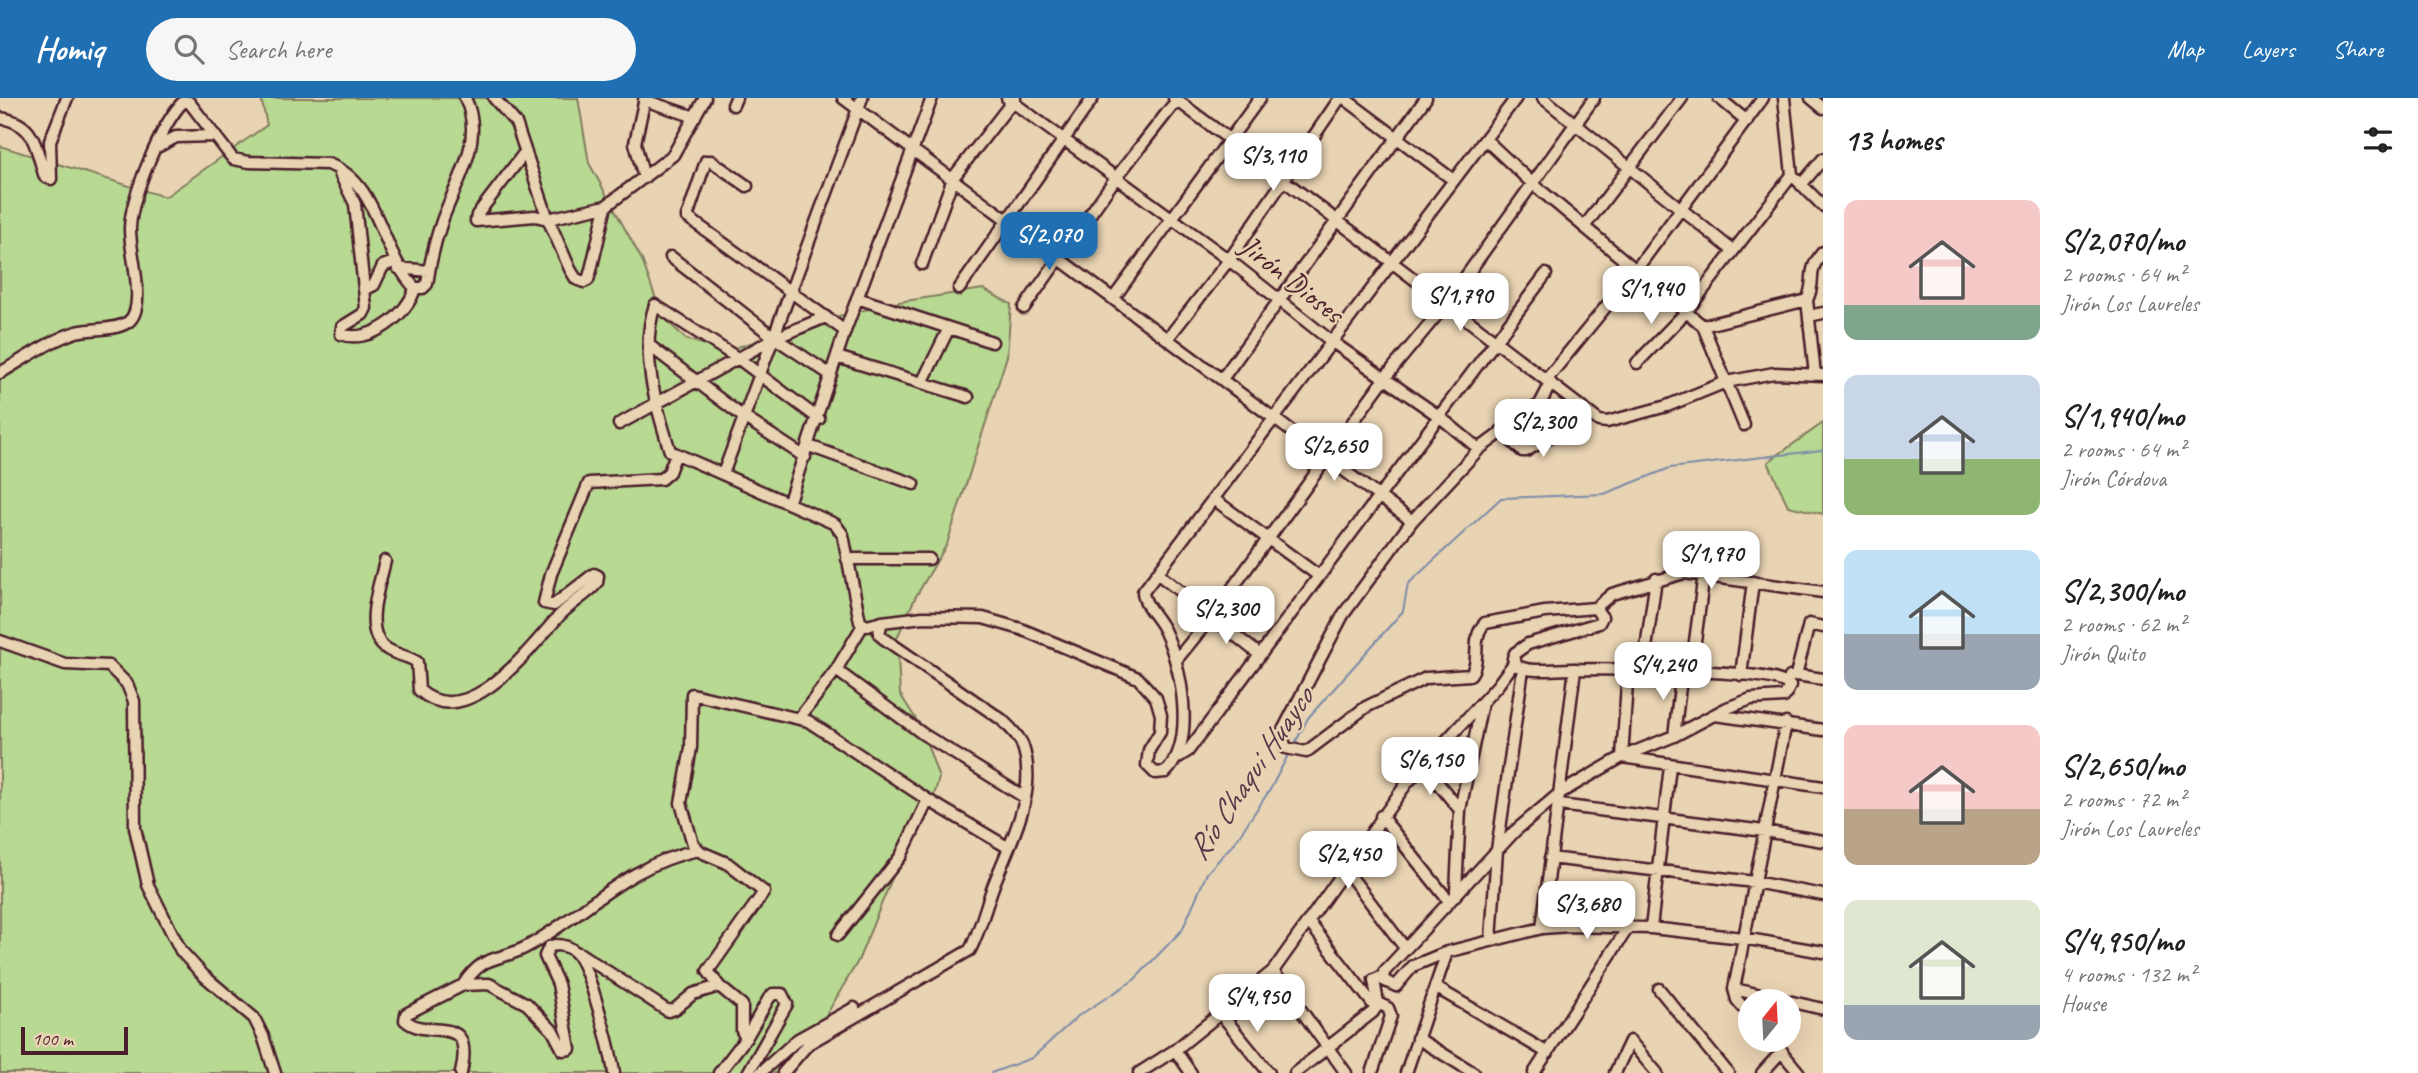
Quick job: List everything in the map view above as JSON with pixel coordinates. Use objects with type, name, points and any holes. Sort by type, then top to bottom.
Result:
[{"type":"street","points":[[0,118],[23,123],[30,132],[45,177],[51,179],[50,141],[66,98]]},
{"type":"street","points":[[0,373],[62,338],[91,328],[127,323],[134,315],[138,297],[131,251],[132,206],[143,174],[183,99],[189,102],[226,153],[241,161],[328,164],[336,167],[359,187],[370,202],[396,265],[415,288],[420,289],[427,284],[442,220],[466,164],[470,127],[465,98]]},
{"type":"street","points":[[494,98],[516,123],[540,202],[570,269],[576,279],[584,282],[588,280],[591,271],[607,206]]},
{"type":"street","points":[[524,152],[475,219],[481,222],[535,216],[548,219],[607,206],[673,155],[705,98]]},
{"type":"street","points":[[844,98],[1168,338],[1326,460],[1412,521]]},
{"type":"street","points":[[723,474],[742,416],[775,338],[789,290],[862,98]]},
{"type":"street","points":[[789,501],[819,419],[845,331],[932,98]]},
{"type":"street","points":[[959,289],[1061,141],[1094,98]]},
{"type":"street","points":[[1113,299],[1260,98]]},
{"type":"street","points":[[1168,338],[1229,260],[1342,98],[1452,179]]},
{"type":"street","points":[[1222,379],[1426,98]]},
{"type":"street","points":[[1174,760],[1182,718],[1182,689],[1177,659],[1162,625],[1142,596],[1452,179],[1516,98]]},
{"type":"street","points":[[1543,98],[1732,250]]},
{"type":"street","points":[[1177,659],[1213,615],[1384,379],[1446,304],[1594,98]]},
{"type":"street","points":[[1584,228],[1682,98]]},
{"type":"street","points":[[1719,98],[1747,121]]},
{"type":"street","points":[[1763,98],[1635,271],[1548,382],[1540,404],[1479,449],[1412,521],[1329,637],[1281,734],[1286,748],[1306,752],[1366,707],[1426,678],[1470,675],[1474,669],[1476,637],[1485,623],[1545,612],[1595,608],[1612,594],[1684,573],[1823,592]]},
{"type":"street","points":[[1784,98],[1792,175],[1823,206]]},
{"type":"street","points":[[1811,98],[1823,108]]},
{"type":"street","points":[[644,178],[635,143],[644,99],[695,117]]},
{"type":"street","points":[[922,264],[953,178],[1012,99]]},
{"type":"street","name":"Jirón Dioses","points":[[1012,99],[1061,141],[1229,260],[1331,341],[1440,417],[1479,449]]},
{"type":"street","points":[[1024,308],[1175,99],[1390,264],[1497,340],[1589,413],[1607,422],[1667,406],[1726,382],[1774,373],[1819,375],[1807,300],[1811,291],[1812,265],[1823,252]]},
{"type":"street","points":[[156,149],[176,137],[214,136]]},
{"type":"street","points":[[1485,139],[1584,228],[1703,326],[1744,425]]},
{"type":"street","points":[[1801,185],[1823,159]]},
{"type":"street","points":[[747,186],[712,161],[706,161],[685,214],[845,331]]},
{"type":"street","points":[[336,167],[355,204],[366,289],[363,314],[342,327],[343,336],[366,334],[389,323],[410,303],[415,288]]},
{"type":"street","points":[[1637,363],[1687,311],[1792,175]]},
{"type":"street","points":[[535,216],[540,202]]},
{"type":"street","points":[[671,257],[775,338],[831,376]]},
{"type":"street","points":[[366,289],[374,285],[383,266],[396,265],[429,271]]},
{"type":"street","points":[[863,625],[923,617],[983,618],[1021,629],[1138,678],[1156,698],[1161,715],[1160,732],[1149,750],[1147,765],[1150,770],[1161,774],[1174,760],[1188,751],[1546,274]]},
{"type":"street","points":[[857,299],[992,342]]},
{"type":"street","points":[[1703,326],[1807,300]]},
{"type":"street","points":[[800,717],[836,670],[863,625],[841,529],[789,501],[676,456],[670,451],[655,404],[648,326],[657,304],[759,373],[819,419]]},
{"type":"street","points":[[1809,316],[1823,313]]},
{"type":"street","points":[[619,424],[775,338],[825,317]]},
{"type":"street","points":[[922,383],[948,328]]},
{"type":"street","points":[[650,346],[742,416],[805,457]]},
{"type":"street","points":[[837,357],[968,397]]},
{"type":"street","points":[[1502,431],[1522,451],[1526,451],[1589,413]]},
{"type":"street","points":[[809,446],[915,484]]},
{"type":"street","points":[[385,561],[372,616],[379,639],[386,649],[417,662],[419,690],[424,695],[443,702],[454,702],[500,680],[571,603],[597,583],[598,576],[594,574],[554,605],[544,603],[551,574],[589,484],[661,479],[666,477],[676,456]]},
{"type":"street","points":[[1214,500],[1319,576]]},
{"type":"street","points":[[847,559],[929,559]]},
{"type":"street","points":[[1157,573],[1260,655]]},
{"type":"street","points":[[1674,736],[1704,574]]},
{"type":"street","points":[[1643,669],[1656,579]]},
{"type":"street","points":[[1741,675],[1753,582]]},
{"type":"street","points":[[1491,940],[1497,850],[1519,666],[1515,653],[1528,644],[1599,623],[1601,613],[1595,608]]},
{"type":"street","points":[[760,1073],[807,1032],[960,959],[970,950],[1009,848],[1024,797],[1026,774],[1022,744],[1014,732],[1001,719],[883,638],[880,633],[882,622]]},
{"type":"street","points":[[1796,675],[1809,624],[1823,627]]},
{"type":"street","points":[[0,642],[65,664],[109,666],[127,684],[136,714],[132,751],[135,828],[148,885],[181,951],[203,975],[254,1018],[275,1073]]},
{"type":"street","points":[[1139,1073],[1175,1050],[1273,971],[1381,816],[1423,765],[1519,666],[1686,671],[1783,680],[1796,675],[1823,679]]},
{"type":"street","points":[[1542,928],[1575,669]]},
{"type":"street","points":[[1622,757],[1628,669]]},
{"type":"street","points":[[836,670],[923,734],[1024,797]]},
{"type":"street","points":[[1377,1006],[1374,980],[1383,978],[1405,948],[1456,891],[1515,831],[1560,793],[1622,757],[1674,736],[1751,699],[1784,697],[1790,686],[1783,680]]},
{"type":"street","points":[[698,850],[681,803],[691,748],[692,694],[800,717],[928,800],[1009,848]]},
{"type":"street","points":[[1456,891],[1460,810],[1482,702]]},
{"type":"street","points":[[1715,715],[1823,730]]},
{"type":"street","points":[[1738,1001],[1734,989],[1786,723]]},
{"type":"street","points":[[1622,757],[1823,787]]},
{"type":"street","points":[[1423,765],[1460,810]]},
{"type":"street","points":[[1651,928],[1670,765]]},
{"type":"street","points":[[838,934],[901,856],[928,800]]},
{"type":"street","points":[[1559,805],[1764,831],[1823,842]]},
{"type":"street","points":[[1381,816],[1448,900]]},
{"type":"street","points":[[461,1073],[465,1051],[460,1038],[445,1030],[415,1027],[407,1023],[404,1017],[409,1011],[425,1007],[463,985],[479,964],[530,945],[626,877],[652,868],[671,856],[698,850],[727,863],[764,892],[708,973],[741,1004],[742,1031],[746,1038]]},
{"type":"street","points":[[1550,858],[1754,882],[1823,895]]},
{"type":"street","points":[[1345,869],[1405,948]]},
{"type":"street","points":[[1308,921],[1377,1006],[1388,1008],[1391,1016],[1372,1073]]},
{"type":"street","points":[[1534,1073],[1629,926]]},
{"type":"street","points":[[1383,978],[1396,986],[1413,966],[1447,952],[1542,928],[1629,926],[1743,938],[1823,952]]},
{"type":"street","points":[[463,985],[489,984],[527,1004],[553,1031],[559,1045],[566,1051],[570,1049],[570,1041],[561,1013],[562,999],[545,956],[549,947],[555,945],[575,951],[668,1010],[675,1009],[693,994],[719,986]]},
{"type":"street","points":[[575,951],[592,981],[614,1073]]},
{"type":"street","points":[[1406,1073],[1447,952]]},
{"type":"street","points":[[1273,971],[1346,1073]]},
{"type":"street","points":[[1435,987],[1548,1053]]},
{"type":"street","points":[[1659,989],[1728,1073]]},
{"type":"street","points":[[1734,989],[1738,990]]},
{"type":"street","points":[[719,1073],[746,1038],[769,998],[778,992],[786,996],[787,1004],[748,1073]]},
{"type":"street","points":[[783,1073],[808,1044],[891,993]]},
{"type":"street","points":[[1801,1004],[1823,1009]]},
{"type":"street","points":[[1295,1073],[1377,1006]]},
{"type":"street","points":[[1222,1014],[1269,1073]]},
{"type":"street","points":[[1417,1038],[1474,1073]]},
{"type":"street","points":[[1615,1073],[1630,1041],[1657,1073]]},
{"type":"street","points":[[1175,1050],[1191,1073]]},
{"type":"street","points":[[1762,1073],[1781,1052]]},
{"type":"street","points":[[1783,1052],[1799,1073]]},
{"type":"green space","points":[[261,98],[578,98],[589,163],[642,260],[662,316],[686,339],[725,351],[830,318],[899,302],[983,289],[1011,304],[1007,356],[947,544],[915,598],[897,638],[900,694],[921,727],[939,778],[928,816],[897,866],[858,961],[792,1073],[0,1073],[0,146],[165,197],[267,125]]},
{"type":"green space","points":[[1823,423],[1823,514],[1788,506],[1768,462]]},
{"type":"waterway","name":"Río Chaqui Huayco","points":[[1294,745],[1308,718],[1403,611],[1408,584],[1501,498],[1604,494],[1670,468],[1823,450]]},
{"type":"waterway","name":"Río Chaqui Huayco","points":[[991,1073],[1032,1058],[1078,1016],[1134,980],[1182,930],[1207,873],[1235,842],[1271,788],[1289,753]]}]
